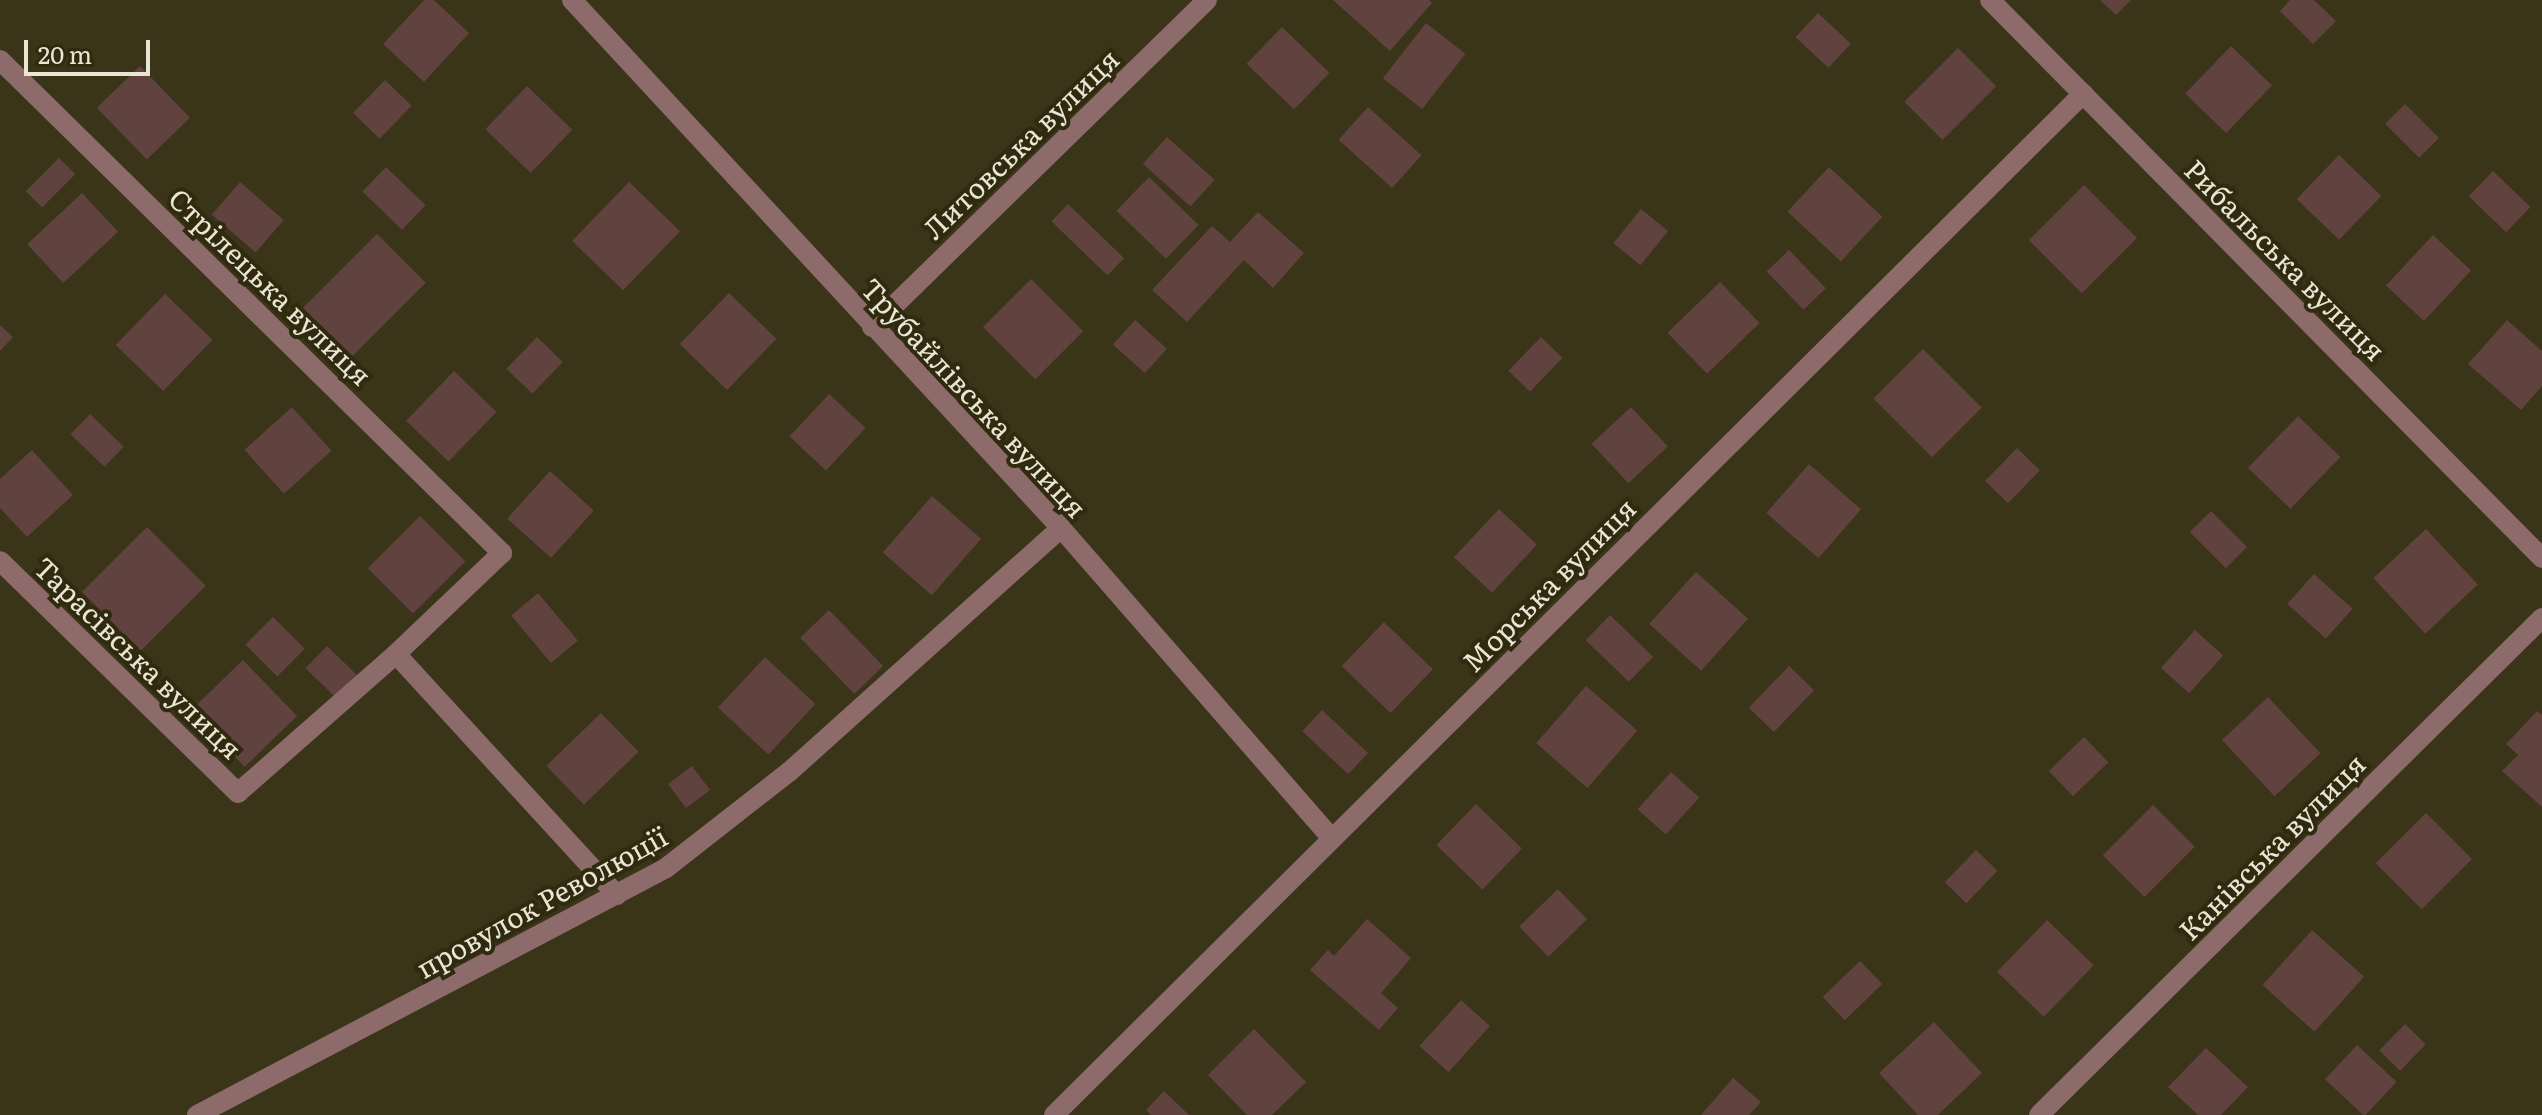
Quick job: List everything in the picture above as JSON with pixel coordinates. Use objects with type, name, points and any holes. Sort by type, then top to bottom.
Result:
[{"type":"street","name":"Трубайлівська вулиця","points":[[572,0],[1061,528],[1331,838]]},
{"type":"street","name":"Литовська вулиця","points":[[872,327],[1207,0]]},
{"type":"street","name":"Рибальська вулиця","points":[[1990,0],[2542,558]]},
{"type":"street","name":"Стрілецька вулиця","points":[[0,60],[502,553],[396,654]]},
{"type":"street","name":"Морська вулиця","points":[[1054,1115],[2083,94]]},
{"type":"street","name":"провулок Революції","points":[[197,1115],[617,895],[687,853],[789,772],[1061,528]]},
{"type":"street","name":"Тарасівська вулиця","points":[[0,561],[238,793],[396,654]]},
{"type":"street","name":"Канівська вулиця","points":[[2039,1115],[2542,618]]},
{"type":"street","points":[[396,654],[617,895]]},
{"type":"building","points":[[424,0],[434,0],[469,33],[424,82],[383,44]]},
{"type":"building","points":[[1333,0],[1429,0],[1432,3],[1390,51]]},
{"type":"building","points":[[2100,0],[2131,0],[2116,15]]},
{"type":"building","points":[[2290,0],[2314,0],[2336,21],[2313,44],[2280,11]]},
{"type":"building","points":[[1818,13],[1851,44],[1828,68],[1795,37]]},
{"type":"building","points":[[1426,23],[1465,54],[1422,109],[1383,78]]},
{"type":"building","points":[[1282,27],[1329,73],[1294,110],[1247,64]]},
{"type":"building","points":[[2231,46],[2272,86],[2226,133],[2185,93]]},
{"type":"building","points":[[1958,48],[1996,86],[1942,140],[1904,102]]},
{"type":"building","points":[[140,66],[190,118],[147,159],[97,108]]},
{"type":"building","points":[[385,80],[412,106],[380,139],[353,113]]},
{"type":"building","points":[[527,86],[572,130],[531,173],[485,129]]},
{"type":"building","points":[[2405,104],[2439,138],[2419,158],[2385,124]]},
{"type":"building","points":[[1368,107],[1422,155],[1392,188],[1339,140]]},
{"type":"building","points":[[1167,137],[1215,180],[1190,207],[1143,164]]},
{"type":"building","points":[[2339,155],[2381,196],[2339,240],[2297,199]]},
{"type":"building","points":[[59,158],[75,174],[42,207],[26,191]]},
{"type":"building","points":[[386,167],[426,205],[402,230],[362,191]]},
{"type":"building","points":[[1829,167],[1882,217],[1841,261],[1787,212]]},
{"type":"building","points":[[2493,171],[2530,207],[2506,232],[2469,196]]},
{"type":"building","points":[[1149,177],[1199,225],[1166,259],[1116,211]]},
{"type":"building","points":[[240,182],[284,220],[256,253],[212,214]]},
{"type":"building","points":[[629,182],[680,231],[623,290],[572,241]]},
{"type":"building","points":[[2084,185],[2137,238],[2082,293],[2029,240]]},
{"type":"building","points":[[82,193],[118,232],[63,283],[27,244]]},
{"type":"building","points":[[1068,204],[1124,258],[1107,275],[1051,221]]},
{"type":"building","points":[[1641,209],[1668,231],[1641,265],[1613,243]]},
{"type":"building","points":[[1258,212],[1304,253],[1273,288],[1244,260],[1187,322],[1152,290],[1212,226],[1230,242]]},
{"type":"building","points":[[377,234],[426,283],[352,357],[303,308]]},
{"type":"building","points":[[2433,235],[2471,270],[2424,321],[2386,285]]},
{"type":"building","points":[[1789,250],[1826,288],[1804,310],[1767,272]]},
{"type":"building","points":[[1031,279],[1083,331],[1035,379],[983,327]]},
{"type":"building","points":[[1720,282],[1760,323],[1707,374],[1667,333]]},
{"type":"building","points":[[729,293],[776,339],[727,390],[680,344]]},
{"type":"building","points":[[165,294],[212,340],[163,391],[116,345]]},
{"type":"building","points":[[1135,320],[1167,349],[1145,373],[1113,345]]},
{"type":"building","points":[[2507,320],[2542,351],[2542,386],[2521,410],[2468,364]]},
{"type":"building","points":[[0,325],[13,337],[0,351]]},
{"type":"building","points":[[537,337],[563,362],[532,394],[506,369]]},
{"type":"building","points":[[1541,337],[1563,358],[1530,392],[1508,371]]},
{"type":"building","points":[[1923,349],[1982,408],[1932,457],[1874,398]]},
{"type":"building","points":[[454,371],[496,412],[449,462],[406,421]]},
{"type":"building","points":[[829,394],[866,428],[826,471],[789,436]]},
{"type":"building","points":[[292,407],[331,451],[284,494],[244,450]]},
{"type":"building","points":[[1631,407],[1668,446],[1628,483],[1592,444]]},
{"type":"building","points":[[90,414],[124,447],[104,467],[71,434]]},
{"type":"building","points":[[2298,416],[2340,457],[2290,509],[2248,468]]},
{"type":"building","points":[[2017,448],[2040,470],[2008,503],[1985,481]]},
{"type":"building","points":[[32,450],[73,495],[27,537],[0,508],[0,479]]},
{"type":"building","points":[[1809,464],[1861,509],[1818,558],[1766,513]]},
{"type":"building","points":[[550,471],[594,510],[551,558],[507,519]]},
{"type":"building","points":[[932,496],[981,539],[932,595],[883,553]]},
{"type":"building","points":[[1499,509],[1537,544],[1492,593],[1454,557]]},
{"type":"building","points":[[2211,511],[2247,547],[2226,568],[2190,532]]},
{"type":"building","points":[[420,516],[465,561],[413,614],[368,568]]},
{"type":"building","points":[[147,527],[206,586],[141,651],[82,592]]},
{"type":"building","points":[[2426,529],[2478,585],[2425,634],[2373,578]]},
{"type":"building","points":[[1696,572],[1748,619],[1701,671],[1649,624]]},
{"type":"building","points":[[2314,574],[2353,609],[2326,639],[2287,604]]},
{"type":"building","points":[[538,593],[578,640],[551,663],[511,615]]},
{"type":"building","points":[[829,610],[883,666],[854,694],[800,638]]},
{"type":"building","points":[[1610,615],[1653,657],[1629,682],[1586,640]]},
{"type":"building","points":[[273,617],[305,649],[277,676],[245,645]]},
{"type":"building","points":[[1384,622],[1433,669],[1391,713],[1342,666]]},
{"type":"building","points":[[2195,630],[2223,655],[2189,693],[2161,668]]},
{"type":"building","points":[[327,646],[361,679],[339,701],[305,668]]},
{"type":"building","points":[[765,657],[815,704],[768,755],[718,707]]},
{"type":"building","points":[[243,660],[297,716],[245,767],[190,711]]},
{"type":"building","points":[[1789,666],[1814,690],[1774,732],[1749,708]]},
{"type":"building","points":[[1586,686],[1637,731],[1587,788],[1536,743]]},
{"type":"building","points":[[2268,697],[2321,753],[2274,796],[2222,740]]},
{"type":"building","points":[[1322,710],[1368,753],[1348,774],[1302,731]]},
{"type":"building","points":[[2537,711],[2542,715],[2542,807],[2502,771],[2518,755],[2506,744]]},
{"type":"building","points":[[601,713],[639,752],[584,805],[546,766]]},
{"type":"building","points":[[2084,737],[2108,762],[2073,796],[2049,771]]},
{"type":"building","points":[[692,766],[710,790],[686,808],[668,784]]},
{"type":"building","points":[[1671,772],[1699,797],[1666,835],[1638,809]]},
{"type":"building","points":[[1476,804],[1522,848],[1482,889],[1436,845]]},
{"type":"building","points":[[2153,805],[2195,847],[2145,897],[2103,855]]},
{"type":"building","points":[[2426,813],[2472,859],[2422,909],[2376,863]]},
{"type":"building","points":[[1976,850],[1998,871],[1966,903],[1945,882]]},
{"type":"building","points":[[1558,889],[1587,919],[1548,957],[1519,927]]},
{"type":"building","points":[[1367,919],[1411,958],[1381,993],[1398,1008],[1379,1030],[1310,970],[1328,950],[1334,956]]},
{"type":"building","points":[[2047,920],[2094,965],[2044,1017],[1997,972]]},
{"type":"building","points":[[2312,930],[2364,977],[2315,1032],[2262,985]]},
{"type":"building","points":[[1860,961],[1882,984],[1845,1020],[1823,997]]},
{"type":"building","points":[[1461,1000],[1490,1026],[1448,1072],[1420,1046]]},
{"type":"building","points":[[1934,1022],[1982,1073],[1938,1115],[1918,1115],[1879,1073]]},
{"type":"building","points":[[2405,1024],[2426,1044],[2400,1071],[2379,1051]]},
{"type":"building","points":[[1254,1029],[1306,1082],[1272,1115],[1247,1115],[1208,1075]]},
{"type":"building","points":[[2357,1045],[2396,1082],[2363,1115],[2325,1079]]},
{"type":"building","points":[[2206,1048],[2248,1087],[2221,1115],[2198,1115],[2168,1087]]},
{"type":"building","points":[[1733,1078],[1761,1102],[1749,1115],[1701,1115]]},
{"type":"building","points":[[1164,1091],[1189,1115],[1151,1115],[1146,1110]]}]
